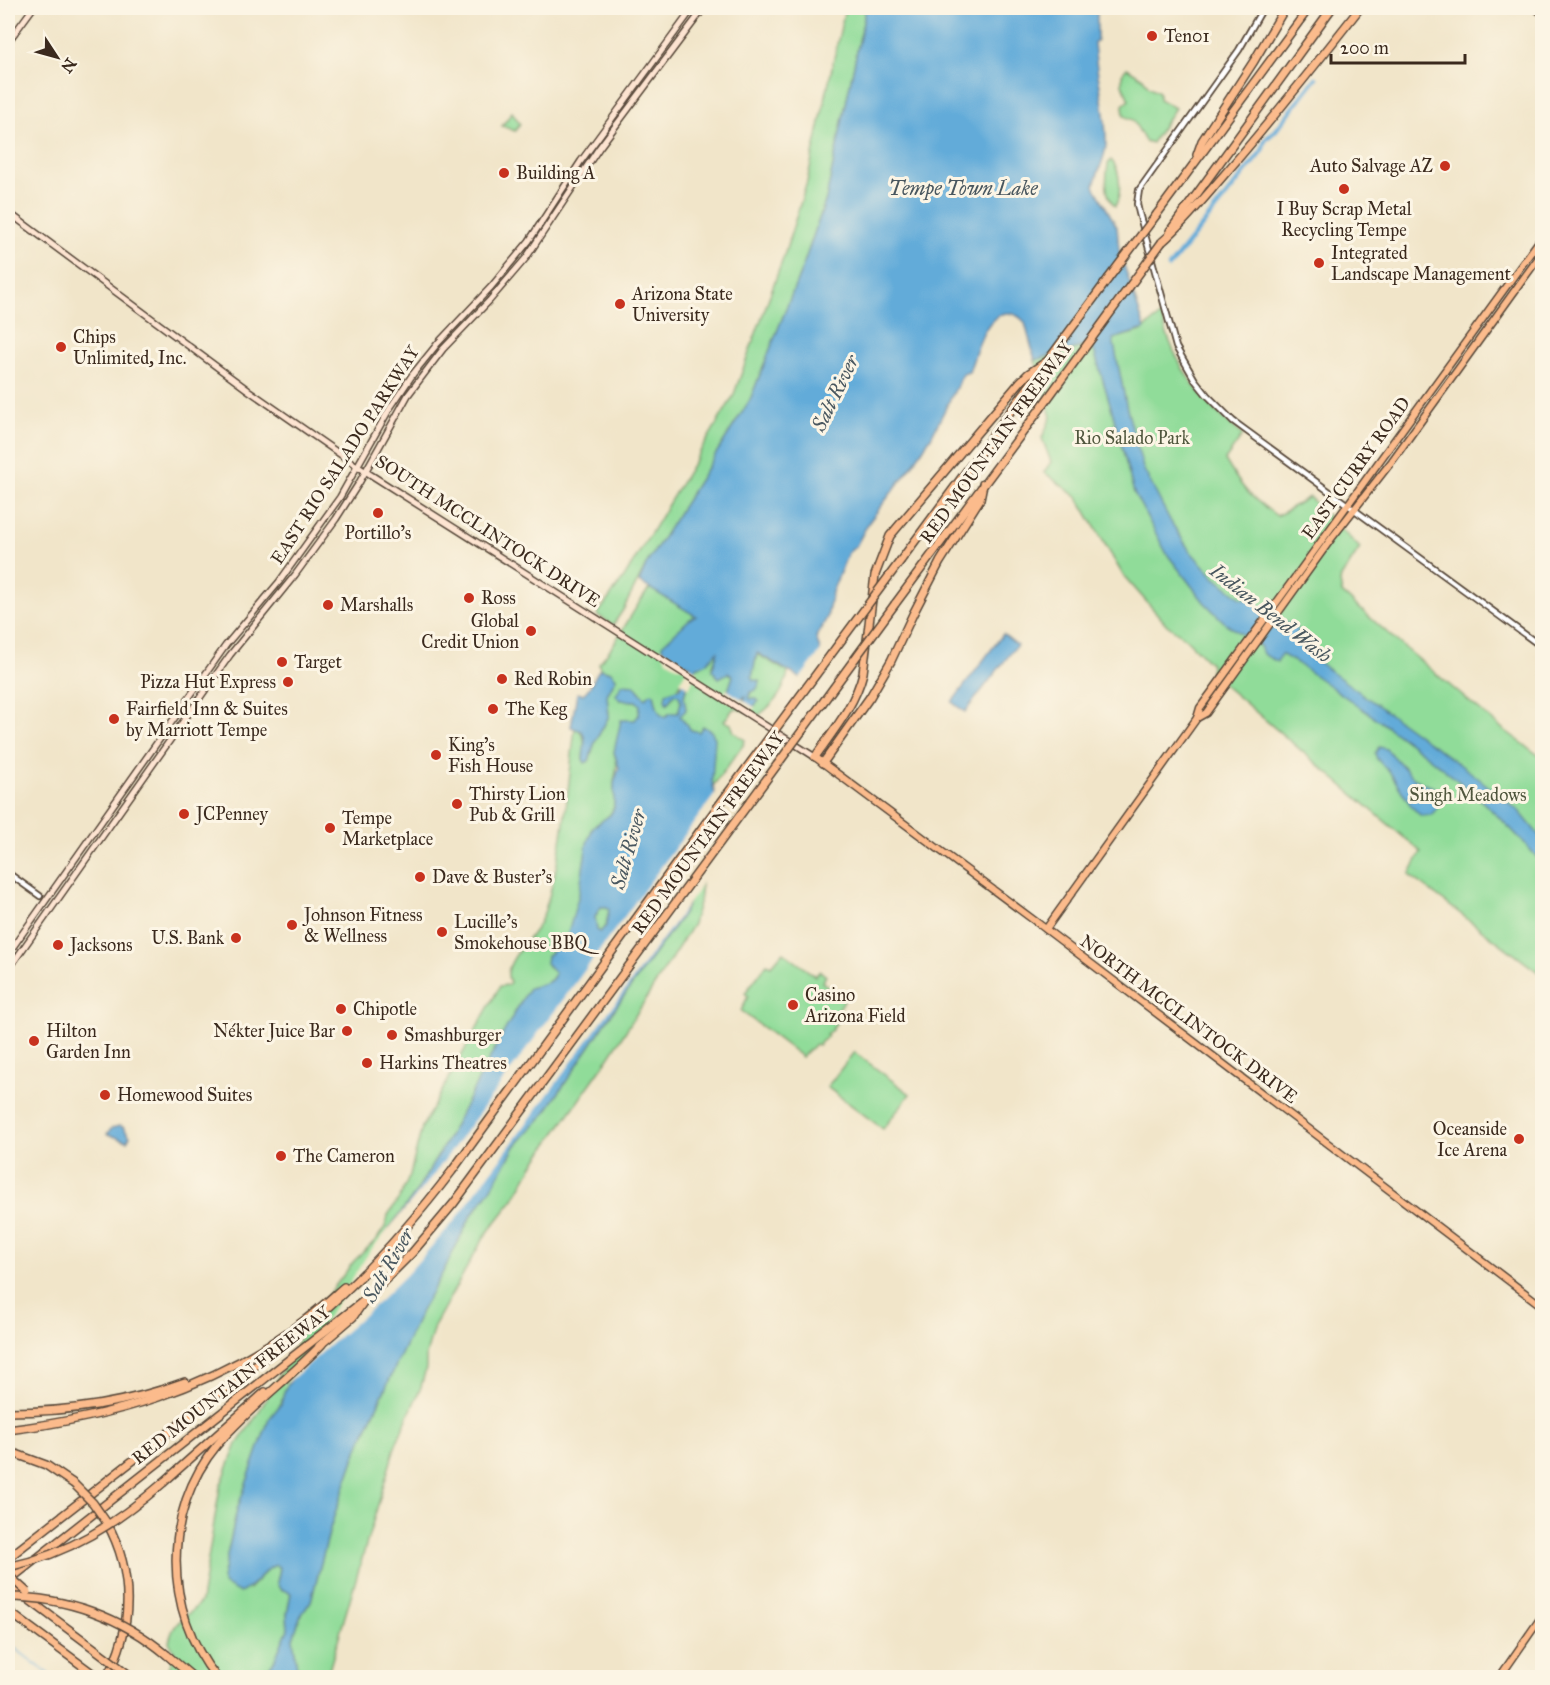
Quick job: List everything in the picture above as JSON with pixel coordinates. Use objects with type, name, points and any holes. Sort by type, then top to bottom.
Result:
[{"type":"highway","points":[[1193,165],[1202,141],[1254,61],[1284,8]]},
{"type":"highway","name":"RED MOUNTAIN FREEWAY","points":[[8,1558],[321,1314],[374,1264],[408,1226],[452,1172],[623,936],[1309,8]]},
{"type":"highway","name":"RED MOUNTAIN FREEWAY","points":[[8,1582],[366,1299],[412,1253],[459,1197],[1040,409],[1332,8]]},
{"type":"highway","points":[[1162,242],[1180,226],[1241,156],[1360,8]]},
{"type":"highway","points":[[815,758],[851,705],[860,687],[874,575],[890,536],[906,514],[1028,374],[1049,360]]},
{"type":"highway","points":[[823,763],[870,696],[891,661],[940,562],[980,500],[983,484]]},
{"type":"highway","points":[[8,1430],[63,1423],[117,1411],[164,1396],[235,1362],[296,1328],[356,1279]]},
{"type":"highway","points":[[8,1567],[71,1547],[120,1519],[353,1317],[366,1299]]},
{"type":"highway","points":[[217,1677],[194,1641],[180,1599],[176,1575],[176,1551],[185,1505],[198,1473],[217,1445],[322,1344]]},
{"type":"highway","points":[[8,1412],[68,1410],[131,1399],[177,1385],[235,1362]]},
{"type":"highway","points":[[8,1451],[46,1465],[74,1484],[93,1503],[107,1523],[123,1560],[128,1602],[122,1643],[106,1677]]},
{"type":"highway","points":[[8,1575],[24,1594]]},
{"type":"highway","points":[[8,1582],[133,1677]]},
{"type":"highway","points":[[8,1597],[62,1603],[110,1619],[152,1643],[194,1677]]},
{"type":"highway","points":[[8,1611],[97,1676]]},
{"type":"main road","points":[[8,42],[33,8]]},
{"type":"main road","name":"EAST RIO SALADO PARKWAY","points":[[8,954],[226,645],[279,582],[340,497],[390,408],[413,374],[530,241],[581,161],[693,8]]},
{"type":"main road","name":"EAST RIO SALADO PARKWAY","points":[[8,970],[230,656],[296,575],[336,519],[396,413],[414,387],[443,349],[526,258],[599,148],[704,8]]},
{"type":"main road","points":[[1535,8],[1542,13]]},
{"type":"main road","name":"SOUTH MCCLINTOCK DRIVE","points":[[8,212],[249,390],[357,466],[815,758]]},
{"type":"main road","name":"EAST CURRY ROAD","points":[[1272,615],[1347,505],[1398,438],[1542,237]]},
{"type":"main road","name":"EAST CURRY ROAD","points":[[1046,929],[1197,718],[1200,708],[1392,461],[1542,254]]},
{"type":"main road","name":"NORTH MCCLINTOCK DRIVE","points":[[815,758],[1046,929],[1542,1306]]},
{"type":"main road","points":[[1499,1677],[1542,1616]]},
{"type":"street","points":[[1263,8],[1239,50],[1139,190],[1137,204],[1173,337],[1184,363],[1207,395],[1233,421],[1542,647]]},
{"type":"street","points":[[8,873],[40,896]]},
{"type":"green space","points":[[845,8],[866,8],[826,199],[803,266],[750,400],[647,563],[613,625],[597,615],[625,576],[733,397],[784,256],[807,182]]},
{"type":"green space","points":[[1127,68],[1159,92],[1159,99],[1175,108],[1152,143],[1145,141],[1133,120],[1124,116],[1123,105],[1129,100],[1122,84],[1122,74]]},
{"type":"green space","points":[[512,112],[520,124],[515,131],[502,126]]},
{"type":"green space","points":[[1111,160],[1117,169],[1119,182],[1119,195],[1115,206],[1109,197],[1107,186],[1108,164]]},
{"type":"green space","points":[[1161,315],[1174,351],[1192,382],[1214,409],[1243,435],[1225,460],[1236,478],[1253,498],[1277,516],[1309,497],[1360,548],[1341,577],[1342,593],[1495,723],[1542,758],[1542,975],[1409,875],[1421,852],[1210,673],[1211,664],[1185,638],[1167,625],[1123,575],[1078,498],[1044,472],[1051,462],[1042,438],[1051,417],[1035,360],[1141,331]]},
{"type":"green space","points":[[650,588],[697,616],[678,664],[687,663],[691,666],[675,692],[670,701],[674,694],[679,695],[681,702],[678,714],[662,717],[659,715],[654,694],[645,698],[634,685],[620,700],[636,701],[640,705],[639,715],[614,752],[617,765],[614,806],[610,814],[591,833],[578,903],[570,930],[562,943],[547,957],[548,967],[555,973],[554,977],[545,984],[529,988],[445,1144],[415,1194],[372,1252],[285,1389],[281,1404],[269,1419],[237,1510],[222,1579],[249,1589],[270,1567],[276,1565],[280,1568],[277,1583],[280,1589],[291,1592],[287,1614],[288,1629],[274,1662],[262,1677],[241,1677],[231,1672],[225,1677],[160,1678],[170,1666],[174,1651],[169,1642],[174,1628],[201,1601],[220,1487],[237,1444],[257,1415],[311,1318],[354,1261],[377,1239],[385,1227],[388,1215],[400,1197],[410,1175],[422,1127],[500,986],[508,985],[510,982],[509,970],[515,957],[541,920],[557,865],[575,727],[584,737],[583,759],[589,761],[595,742],[609,716],[607,695],[616,678],[611,672],[600,669],[599,663]]},
{"type":"green space","points":[[716,651],[719,653],[712,666],[733,676],[727,694],[745,695],[744,699],[753,707],[755,698],[749,697],[755,682],[752,677],[757,654],[788,672],[778,696],[759,715],[734,708],[724,721],[731,724],[734,732],[745,740],[713,786],[699,732],[691,730],[679,716],[686,709],[684,697],[690,675],[696,667],[705,664]]},
{"type":"green space","points":[[702,875],[699,903],[693,924],[610,1056],[535,1162],[514,1199],[484,1237],[434,1326],[421,1387],[396,1444],[327,1677],[294,1677],[297,1669],[293,1638],[300,1617],[311,1601],[331,1525],[358,1448],[421,1311],[471,1216],[491,1189],[516,1145],[543,1116],[614,1010],[683,914]]},
{"type":"green space","points":[[601,907],[607,907],[609,910],[606,926],[600,932],[597,930],[595,917]]},
{"type":"green space","name":"Casino Arizona Field","points":[[783,952],[815,976],[820,971],[826,976],[822,982],[845,999],[835,1015],[839,1018],[832,1030],[826,1034],[828,1036],[818,1045],[815,1044],[802,1057],[741,1011],[748,996],[745,993],[767,964],[771,966]]},
{"type":"green space","points":[[854,1052],[910,1094],[883,1129],[827,1087]]},
{"type":"water","name":"Tempe Town Lake","points":[[866,8],[1097,8],[1097,41],[1094,42],[1105,119],[1106,145],[1094,186],[1117,227],[1119,250],[1145,329],[1113,339],[1127,409],[1143,468],[1171,522],[1190,551],[1214,577],[1241,598],[1256,600],[1263,614],[1276,623],[1290,623],[1299,631],[1293,639],[1326,668],[1473,774],[1520,812],[1542,839],[1542,863],[1487,806],[1426,756],[1297,663],[1281,654],[1277,662],[1263,654],[1260,646],[1226,624],[1204,602],[1167,554],[1134,493],[1092,344],[1035,360],[1025,323],[1012,313],[1001,314],[988,326],[978,345],[969,372],[963,374],[931,437],[869,522],[856,546],[848,553],[832,592],[827,618],[816,637],[821,653],[802,679],[757,653],[752,677],[760,683],[756,690],[750,692],[749,697],[759,701],[753,707],[743,704],[746,695],[738,703],[727,694],[733,676],[731,674],[728,673],[719,678],[712,670],[718,651],[705,664],[696,667],[690,675],[684,696],[686,710],[680,716],[691,730],[699,732],[703,726],[711,731],[715,738],[712,781],[720,815],[702,875],[683,914],[614,1010],[543,1116],[516,1145],[491,1189],[471,1216],[421,1311],[358,1448],[331,1525],[311,1601],[300,1617],[293,1638],[297,1669],[294,1677],[262,1677],[274,1661],[288,1629],[287,1614],[291,1593],[280,1589],[277,1583],[280,1568],[276,1565],[240,1593],[225,1585],[222,1579],[237,1510],[269,1419],[281,1404],[285,1389],[372,1252],[415,1194],[445,1144],[529,988],[545,984],[554,977],[555,973],[546,963],[547,956],[562,943],[568,934],[579,894],[587,843],[593,827],[610,815],[614,808],[614,783],[619,768],[614,752],[621,720],[635,720],[639,715],[640,705],[636,701],[620,700],[616,695],[622,684],[634,685],[645,698],[654,694],[657,708],[662,716],[678,713],[681,702],[679,695],[674,694],[667,704],[666,693],[680,688],[691,666],[673,660],[662,645],[696,616],[639,582],[647,563],[750,400],[803,266],[826,199]],"holes":[[[601,907],[607,907],[609,910],[606,926],[600,932],[597,930],[595,917]]]},
{"type":"water","points":[[1003,634],[1017,645],[965,712],[952,702]]},
{"type":"water","points":[[600,669],[611,672],[616,678],[607,695],[609,716],[595,742],[589,761],[585,763],[583,759],[585,738],[582,731],[571,727],[577,693],[583,694],[586,691]]},
{"type":"water","points":[[1379,747],[1386,749],[1395,757],[1415,779],[1439,791],[1440,803],[1431,815],[1421,816],[1411,806],[1391,774],[1377,759],[1375,753]]},
{"type":"water","points":[[123,1127],[130,1136],[127,1141],[107,1134],[112,1128]]},
{"type":"pier","points":[[659,647],[697,671],[689,688],[680,682],[688,667],[677,667],[667,660]]},
{"type":"pier","points":[[823,648],[824,654],[804,681],[798,681]]},
{"type":"pier","points":[[726,689],[756,708],[750,711],[726,700],[724,694]]},
{"type":"pier","points":[[718,790],[723,815],[705,876],[697,892],[456,1219],[382,1299],[283,1387],[370,1251],[429,1181]]},
{"type":"waterway","points":[[1169,267],[1262,151],[1265,140],[1276,130],[1316,78]]},
{"type":"waterway","points":[[8,1643],[54,1678]]},
{"type":"place","name":"Ten01","points":[[1152,36]]},
{"type":"place","name":"Auto Salvage AZ","points":[[1445,166]]},
{"type":"place","name":"Building A","points":[[504,173]]},
{"type":"place","name":"I Buy Scrap Metal Recycling Tempe","points":[[1344,189]]},
{"type":"place","name":"Integrated Landscape Management","points":[[1319,263]]},
{"type":"place","name":"Arizona State University","points":[[620,304]]},
{"type":"place","name":"Chips Unlimited, Inc.","points":[[61,347]]},
{"type":"place","name":"Portillo's","points":[[378,513]]},
{"type":"place","name":"Ross","points":[[469,598]]},
{"type":"place","name":"Marshalls","points":[[328,605]]},
{"type":"place","name":"Global Credit Union","points":[[531,631]]},
{"type":"place","name":"Target","points":[[282,662]]},
{"type":"place","name":"Red Robin","points":[[502,679]]},
{"type":"place","name":"Pizza Hut Express","points":[[288,682]]},
{"type":"place","name":"The Keg","points":[[493,709]]},
{"type":"place","name":"Fairfield Inn & Suites by Marriott Tempe","points":[[114,719]]},
{"type":"place","name":"King's Fish House","points":[[436,755]]},
{"type":"place","name":"Thirsty Lion Pub & Grill","points":[[457,804]]},
{"type":"place","name":"JCPenney","points":[[184,814]]},
{"type":"place","name":"Tempe Marketplace","points":[[330,828]]},
{"type":"place","name":"Dave & Buster's","points":[[420,877]]},
{"type":"place","name":"Johnson Fitness & Wellness","points":[[292,925]]},
{"type":"place","name":"Lucille's Smokehouse BBQ","points":[[442,932]]},
{"type":"place","name":"U.S. Bank","points":[[236,938]]},
{"type":"place","name":"Jacksons","points":[[58,945]]},
{"type":"place","name":"Casino Arizona Field","points":[[793,1005]]},
{"type":"place","name":"Chipotle","points":[[341,1009]]},
{"type":"place","name":"Nékter Juice Bar","points":[[347,1031]]},
{"type":"place","name":"Smashburger","points":[[392,1035]]},
{"type":"place","name":"Hilton Garden Inn","points":[[34,1041]]},
{"type":"place","name":"Harkins Theatres","points":[[367,1063]]},
{"type":"place","name":"Homewood Suites","points":[[105,1095]]},
{"type":"place","name":"Oceanside Ice Arena","points":[[1519,1139]]},
{"type":"place","name":"The Cameron","points":[[281,1156]]},
{"type":"water label","name":"Salt River","points":[[835,393]]},
{"type":"water label","name":"Indian Bend Wash","points":[[1271,613]]},
{"type":"water label","name":"Salt River","points":[[628,849]]},
{"type":"water label","name":"Salt River","points":[[388,1265]]},
{"type":"park label","name":"Rio Salado Park","points":[[1132,438]]},
{"type":"park label","name":"Singh Meadows","points":[[1468,795]]}]
